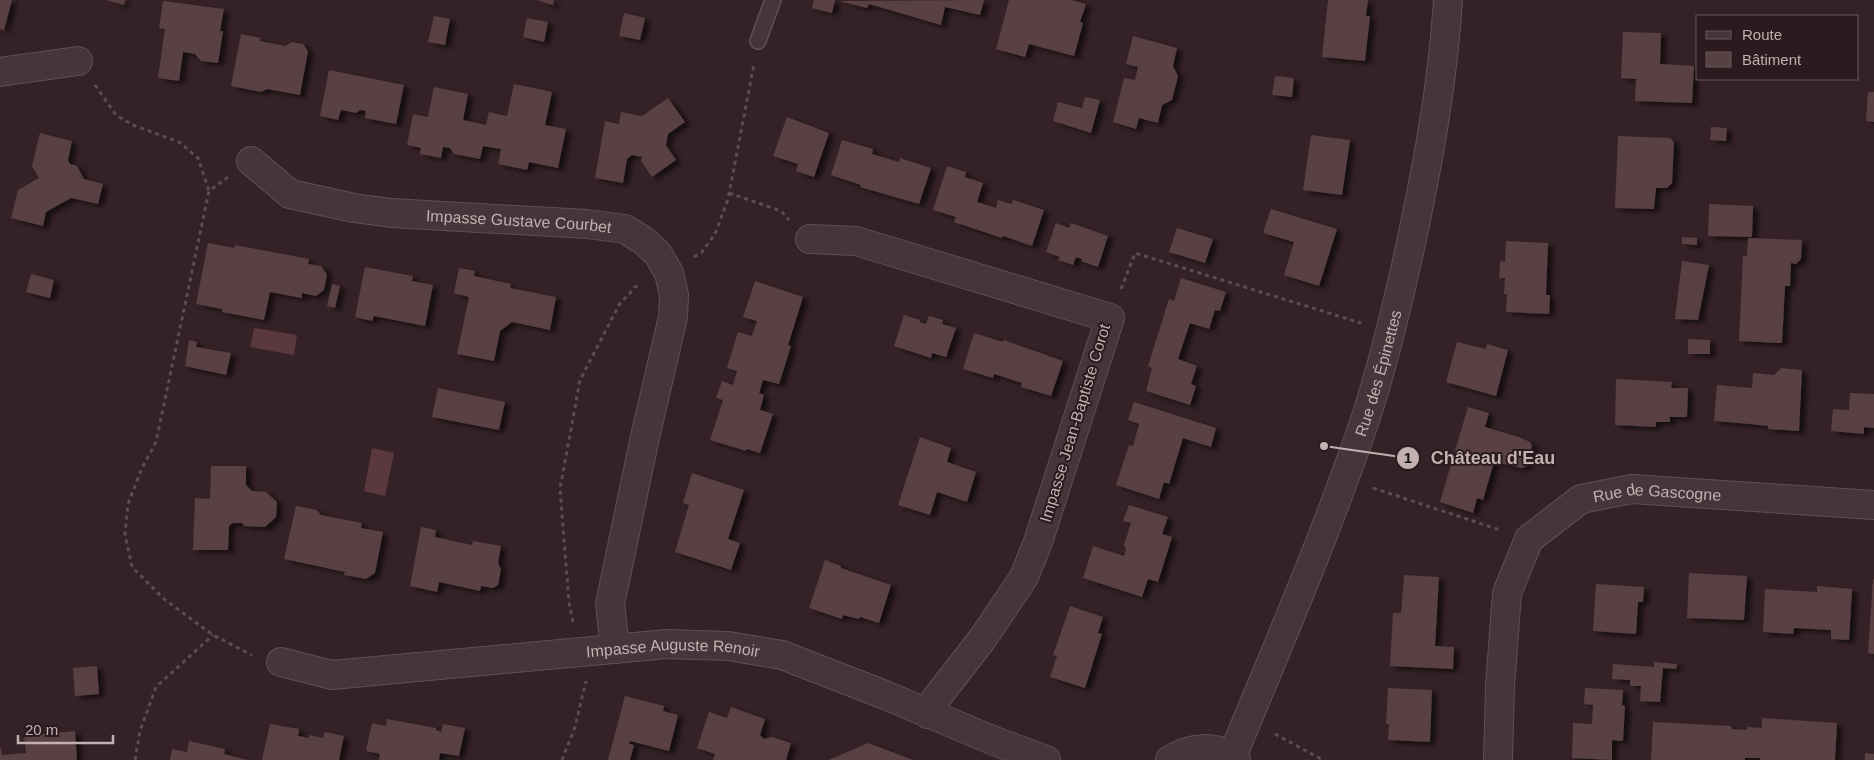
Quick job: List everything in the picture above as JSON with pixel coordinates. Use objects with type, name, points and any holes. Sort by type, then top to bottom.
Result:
[{"type":"street","name":"Rue des Épinettes","points":[[1234,758],[1246,723],[1313,561],[1344,479],[1365,419],[1390,332],[1430,151],[1439,92],[1448,0]]},
{"type":"street","points":[[0,72],[78,62]]},
{"type":"street","name":"Impasse Gustave Courbet","points":[[251,161],[290,194],[354,208],[392,213],[587,224],[625,230],[644,241],[658,254],[669,273],[674,295],[673,317],[645,437],[610,604],[616,649]]},
{"type":"street","name":"Impasse Jean-Baptiste Corot","points":[[810,239],[856,241],[1110,318],[1038,542],[1024,577],[983,638],[935,700],[928,714]]},
{"type":"street","name":"Rue de Gascogne","points":[[1498,760],[1500,686],[1507,593],[1529,540],[1581,499],[1632,489],[1874,505]]},
{"type":"street","name":"Impasse Auguste Renoir","points":[[281,662],[332,675],[667,644],[728,646],[782,655],[1046,760]]},
{"type":"street","points":[[1170,760],[1186,752],[1204,748],[1224,752],[1234,758]]},
{"type":"lane","points":[[758,41],[773,0]]},
{"type":"path","points":[[78,62],[116,115],[133,125],[179,142],[198,158],[209,191],[156,442],[142,468],[128,504],[125,534],[132,567],[164,599],[212,635],[253,656],[281,662]]},
{"type":"path","points":[[209,191],[251,161]]},
{"type":"path","points":[[729,193],[780,211],[810,239]]},
{"type":"path","points":[[1110,318],[1135,253],[1390,332]]},
{"type":"path","points":[[1371,488],[1529,540]]},
{"type":"path","points":[[135,760],[140,731],[156,687],[212,635]]},
{"type":"path","points":[[1246,723],[1292,742],[1323,760]]},
{"type":"shaded area","points":[[254,328],[297,335],[294,355],[250,347]]},
{"type":"shaded area","points":[[372,448],[394,453],[385,496],[364,491]]},
{"type":"building","points":[[0,0],[12,0],[4,30],[0,29]]},
{"type":"building","points":[[106,0],[125,0],[124,5]]},
{"type":"building","points":[[537,0],[554,0],[553,5]]},
{"type":"building","points":[[814,0],[835,0],[832,13],[812,8]]},
{"type":"building","points":[[984,0],[980,15],[945,7],[941,25],[869,4],[867,8],[839,1]]},
{"type":"building","points":[[1009,0],[1071,0],[1086,4],[1080,22],[1083,23],[1074,56],[1029,44],[1025,57],[996,49]]},
{"type":"building","points":[[1328,0],[1368,0],[1366,16],[1370,16],[1365,61],[1322,57]]},
{"type":"building","points":[[163,1],[224,9],[220,31],[223,31],[218,63],[201,61],[195,54],[183,52],[179,81],[158,78],[165,29],[159,28]]},
{"type":"building","points":[[624,13],[645,18],[640,40],[619,36]]},
{"type":"building","points":[[434,16],[450,19],[445,45],[428,42]]},
{"type":"building","points":[[527,18],[548,22],[544,42],[523,37]]},
{"type":"building","points":[[1623,32],[1661,33],[1660,64],[1694,66],[1692,103],[1635,101],[1636,79],[1621,78]]},
{"type":"building","points":[[241,34],[261,38],[260,41],[285,46],[292,42],[303,44],[308,51],[300,95],[267,89],[261,92],[231,86]]},
{"type":"building","points":[[1133,36],[1177,48],[1173,66],[1178,76],[1172,100],[1162,105],[1158,123],[1139,118],[1136,129],[1113,122],[1124,78],[1135,80],[1138,67],[1126,64]]},
{"type":"building","points":[[329,70],[404,85],[396,124],[365,118],[366,111],[360,110],[356,113],[341,110],[338,120],[320,116]]},
{"type":"building","points":[[1275,76],[1294,78],[1292,97],[1272,95]]},
{"type":"building","points":[[514,84],[552,92],[545,125],[566,129],[558,168],[529,162],[527,170],[498,164],[501,149],[483,146],[480,159],[454,154],[450,148],[443,147],[441,158],[420,154],[421,148],[407,145],[413,114],[428,117],[434,87],[468,94],[463,120],[486,125],[489,112],[507,116]]},
{"type":"building","points":[[1868,92],[1874,92],[1874,122],[1866,121]]},
{"type":"building","points":[[1085,97],[1100,100],[1091,133],[1053,121],[1058,102],[1082,108]]},
{"type":"building","points":[[668,98],[685,122],[668,134],[666,145],[676,160],[652,177],[641,161],[642,157],[632,155],[627,159],[623,183],[595,178],[605,121],[619,124],[621,112],[642,116]]},
{"type":"building","points":[[787,117],[829,133],[814,177],[796,171],[798,164],[773,156]]},
{"type":"building","points":[[1711,127],[1727,128],[1726,141],[1710,140]]},
{"type":"building","points":[[40,133],[72,141],[68,160],[70,164],[77,166],[84,179],[103,184],[98,204],[71,198],[46,212],[43,226],[11,218],[18,190],[39,178],[32,166]]},
{"type":"building","points":[[1311,135],[1350,140],[1342,195],[1303,190]]},
{"type":"building","points":[[1618,136],[1670,138],[1674,142],[1672,183],[1667,188],[1656,188],[1654,209],[1615,208]]},
{"type":"building","points":[[842,140],[873,149],[872,154],[899,162],[900,158],[931,168],[919,204],[860,187],[861,185],[831,175]]},
{"type":"building","points":[[947,166],[966,172],[965,177],[983,183],[977,202],[996,208],[998,200],[1012,204],[1013,200],[1044,210],[1032,246],[954,222],[956,217],[933,210]]},
{"type":"building","points":[[1709,204],[1753,206],[1752,237],[1708,236]]},
{"type":"building","points":[[1271,209],[1337,229],[1319,286],[1284,275],[1294,242],[1263,233]]},
{"type":"building","points":[[1056,223],[1069,228],[1071,223],[1108,236],[1098,267],[1081,261],[1082,259],[1076,257],[1073,265],[1058,260],[1060,257],[1046,252]]},
{"type":"building","points":[[1177,228],[1213,239],[1205,263],[1169,252]]},
{"type":"building","points":[[1682,237],[1697,238],[1697,245],[1682,244]]},
{"type":"building","points":[[1748,238],[1802,240],[1801,259],[1796,264],[1791,263],[1790,286],[1785,286],[1782,343],[1739,341],[1743,256],[1747,256]]},
{"type":"building","points":[[1506,241],[1548,243],[1546,295],[1550,295],[1549,314],[1506,312],[1507,294],[1504,294],[1505,278],[1499,278],[1500,261],[1505,262]]},
{"type":"building","points":[[208,243],[234,248],[235,245],[309,259],[308,264],[321,266],[327,275],[324,290],[316,296],[302,293],[302,298],[270,292],[264,320],[222,312],[222,309],[196,304]]},
{"type":"building","points":[[1682,261],[1709,265],[1698,320],[1675,319]]},
{"type":"building","points":[[365,267],[413,276],[412,281],[433,285],[425,326],[374,316],[372,321],[355,317]]},
{"type":"building","points":[[459,268],[475,271],[474,276],[511,284],[510,288],[556,297],[550,330],[512,322],[500,331],[494,361],[457,354],[469,297],[454,293]]},
{"type":"building","points":[[31,274],[54,280],[50,298],[26,292]]},
{"type":"building","points":[[1181,278],[1226,292],[1220,311],[1215,310],[1209,329],[1190,323],[1178,359],[1197,366],[1191,384],[1196,386],[1190,405],[1146,391],[1152,368],[1148,366],[1169,299],[1174,301]]},
{"type":"building","points":[[755,281],[803,297],[788,345],[791,346],[779,384],[763,380],[759,393],[764,395],[760,410],[773,414],[760,453],[747,449],[746,451],[710,440],[723,400],[716,398],[722,381],[733,385],[737,371],[727,368],[738,332],[752,336],[757,321],[743,317]]},
{"type":"building","points":[[332,284],[340,286],[335,308],[327,306]]},
{"type":"building","points":[[904,315],[926,324],[929,316],[943,320],[942,324],[956,328],[946,357],[932,353],[931,358],[894,346]]},
{"type":"building","points":[[974,333],[1003,342],[1004,340],[1063,361],[1051,396],[1021,387],[1022,383],[994,374],[993,378],[963,369]]},
{"type":"building","points":[[1688,339],[1710,340],[1710,354],[1688,354]]},
{"type":"building","points":[[189,340],[197,342],[196,347],[231,353],[226,375],[185,366]]},
{"type":"building","points":[[1457,342],[1486,349],[1487,344],[1508,350],[1496,396],[1446,382]]},
{"type":"building","points":[[1781,368],[1802,370],[1799,431],[1768,429],[1768,426],[1714,421],[1717,385],[1752,388],[1753,373],[1774,375]]},
{"type":"building","points":[[1616,379],[1672,382],[1671,388],[1688,388],[1687,417],[1670,417],[1670,422],[1656,422],[1656,427],[1615,425]]},
{"type":"building","points":[[438,388],[505,402],[499,430],[432,417]]},
{"type":"building","points":[[1850,393],[1874,394],[1874,428],[1864,427],[1864,434],[1831,431],[1833,409],[1849,410]]},
{"type":"building","points":[[1134,402],[1216,428],[1211,447],[1183,438],[1169,484],[1164,482],[1159,499],[1116,485],[1129,445],[1133,446],[1139,424],[1128,420]]},
{"type":"building","points":[[1468,407],[1489,413],[1485,427],[1519,437],[1530,442],[1532,446],[1527,466],[1522,468],[1494,462],[1483,500],[1477,498],[1473,513],[1440,502]]},
{"type":"building","points":[[920,437],[951,448],[947,462],[976,472],[967,502],[937,492],[930,515],[898,505]]},
{"type":"building","points":[[211,466],[246,466],[246,485],[252,491],[266,492],[277,502],[276,517],[265,527],[244,526],[242,523],[233,523],[229,526],[228,550],[193,550],[195,498],[210,499]]},
{"type":"building","points":[[692,473],[744,490],[728,539],[740,543],[731,570],[675,552],[689,505],[683,503]]},
{"type":"building","points":[[1129,505],[1168,517],[1162,534],[1172,537],[1158,582],[1148,579],[1142,597],[1083,578],[1093,546],[1124,556],[1126,549],[1124,545],[1131,523],[1123,521]]},
{"type":"building","points":[[296,506],[317,510],[321,515],[362,523],[361,528],[383,532],[375,573],[366,579],[344,575],[345,572],[284,559]]},
{"type":"building","points":[[421,527],[436,530],[435,537],[472,545],[473,541],[501,546],[498,563],[501,569],[498,585],[493,588],[481,586],[480,591],[439,582],[437,592],[410,586]]},
{"type":"building","points":[[825,560],[841,566],[841,568],[891,585],[879,623],[860,617],[859,619],[843,615],[842,619],[809,608]]},
{"type":"building","points":[[1689,573],[1747,576],[1744,620],[1687,618]]},
{"type":"building","points":[[1404,575],[1439,577],[1435,646],[1454,647],[1453,669],[1390,666],[1393,613],[1401,613]]},
{"type":"building","points":[[1874,579],[1874,654],[1868,653]]},
{"type":"building","points":[[1596,584],[1644,587],[1643,602],[1638,602],[1636,634],[1593,631]]},
{"type":"building","points":[[1817,586],[1852,589],[1849,640],[1831,639],[1831,630],[1794,628],[1793,634],[1763,632],[1765,589],[1817,592]]},
{"type":"building","points":[[1070,606],[1103,617],[1098,633],[1102,634],[1085,688],[1050,677],[1057,656],[1053,655]]},
{"type":"building","points":[[1654,662],[1677,664],[1676,669],[1663,668],[1660,702],[1640,701],[1641,686],[1630,686],[1630,680],[1612,679],[1613,664],[1654,667]]},
{"type":"building","points":[[97,666],[99,694],[75,696],[73,668]]},
{"type":"building","points":[[1388,688],[1432,690],[1430,742],[1388,740],[1389,724],[1386,724]]},
{"type":"building","points":[[1585,688],[1623,690],[1622,705],[1625,706],[1623,741],[1612,740],[1612,760],[1572,758],[1573,723],[1592,724],[1593,705],[1584,704]]},
{"type":"building","points":[[625,696],[664,706],[663,711],[678,715],[669,751],[630,741],[629,744],[634,745],[630,760],[608,760]]},
{"type":"building","points":[[731,707],[765,719],[760,735],[764,739],[772,737],[791,743],[786,760],[713,760],[715,754],[697,748],[709,712],[727,718]]},
{"type":"building","points":[[1762,718],[1837,723],[1835,760],[1760,760],[1760,758],[1745,758],[1745,760],[1651,760],[1653,722],[1731,726],[1732,729],[1747,730],[1747,727],[1762,728]]},
{"type":"building","points":[[387,719],[436,728],[436,730],[441,732],[443,724],[465,728],[459,756],[440,753],[439,760],[379,760],[380,754],[366,751],[372,723],[386,726]]},
{"type":"building","points":[[270,724],[299,729],[298,736],[309,738],[309,735],[323,738],[325,732],[344,736],[339,760],[262,760]]},
{"type":"building","points":[[75,731],[77,760],[0,760],[0,748],[2,755],[26,753],[24,736]]},
{"type":"building","points":[[189,741],[225,749],[224,754],[248,760],[170,760],[172,749],[187,752]]},
{"type":"building","points":[[868,743],[913,760],[829,760]]},
{"type":"building","points":[[1865,753],[1874,754],[1874,760],[1865,760]]},
{"type":"place","name":"Château d'Eau","points":[[1324,446]]}]
